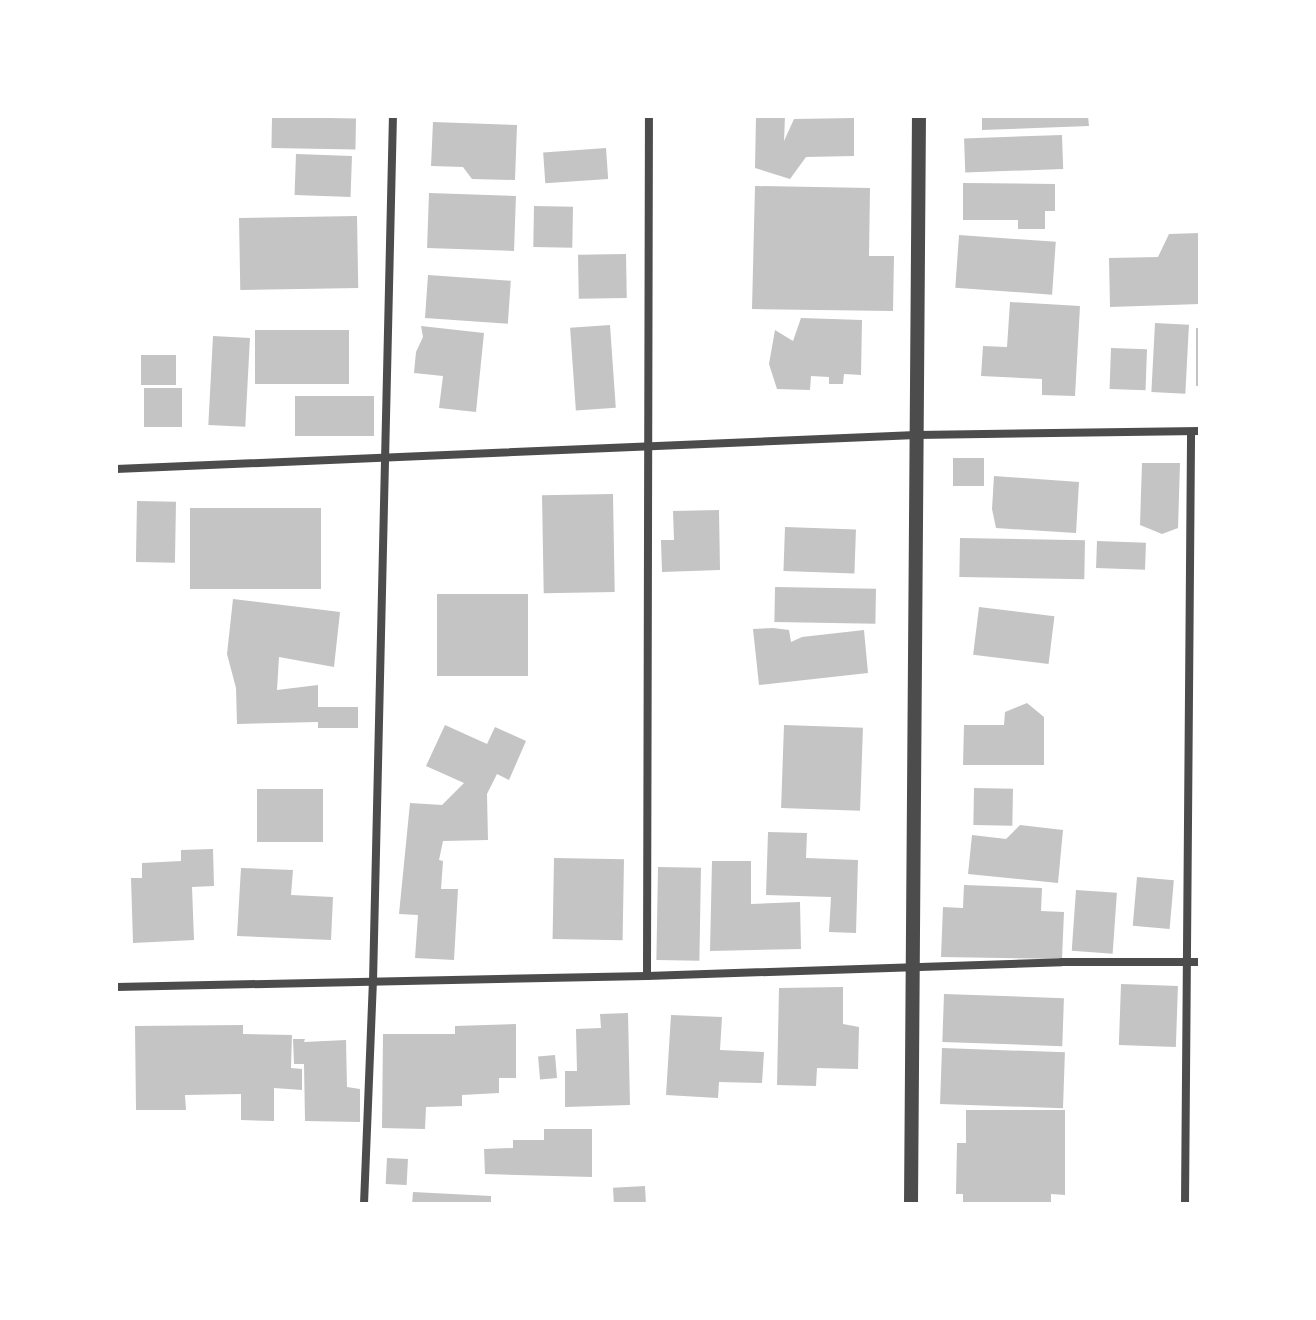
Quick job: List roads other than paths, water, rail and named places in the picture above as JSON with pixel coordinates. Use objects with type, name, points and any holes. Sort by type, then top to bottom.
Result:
[{"type":"street","points":[[364,1204],[373,982],[393,116]]},
{"type":"street","points":[[647,976],[649,116]]},
{"type":"street","points":[[911,1204],[919,116]]},
{"type":"street","points":[[116,469],[916,435],[1196,431],[1185,1204]]},
{"type":"street","points":[[116,987],[647,976],[911,966],[1200,962]]}]
